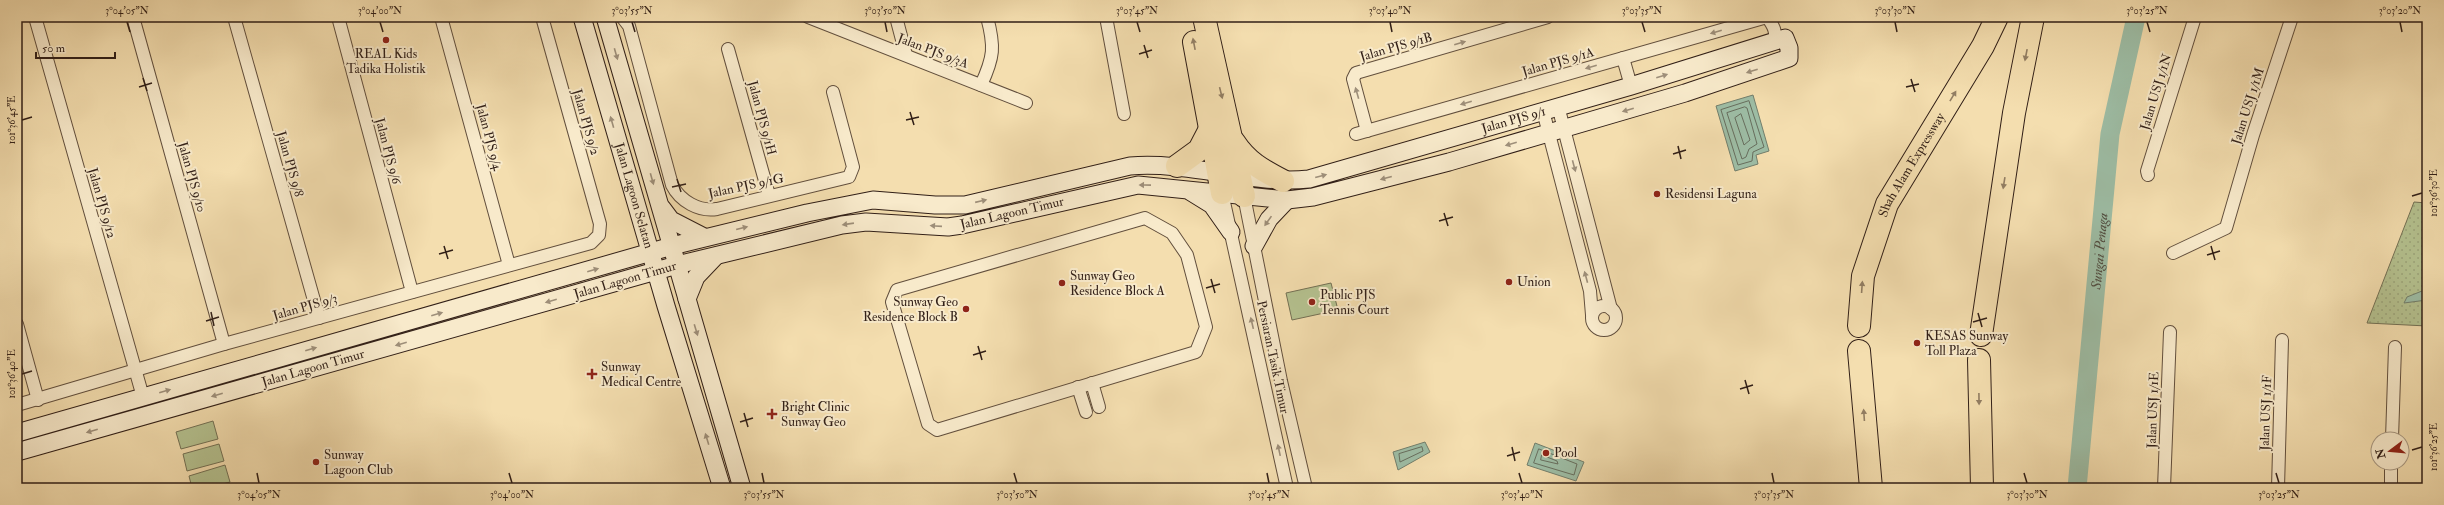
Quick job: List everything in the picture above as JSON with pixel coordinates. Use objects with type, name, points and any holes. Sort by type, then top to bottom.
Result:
[{"type":"highway","points":[[1188,17],[1211,127],[1220,183]]},
{"type":"highway","points":[[1204,17],[1242,186]]},
{"type":"highway","name":"Shah Alam Expressway","points":[[1859,326],[1863,276],[1887,204],[1983,46],[1997,17]]},
{"type":"highway","points":[[1981,335],[2014,113],[2033,17]]},
{"type":"highway","points":[[1177,166],[1199,150],[1211,127]]},
{"type":"highway","points":[[1232,137],[1242,155],[1285,191]]},
{"type":"highway","points":[[1859,351],[1867,454],[1872,488]]},
{"type":"highway","points":[[1978,360],[1982,488]]},
{"type":"main road","name":"Jalan Lagoon Selatan","points":[[582,17],[650,254],[722,488]]},
{"type":"main road","name":"Jalan Lagoon Selatan","points":[[605,17],[742,488]]},
{"type":"main road","name":"Jalan PJS 9/1","points":[[1242,186],[1285,191],[1313,197],[1556,131],[1685,93],[1789,58],[1788,48],[1779,41],[1631,86],[1309,179],[1285,191]]},
{"type":"main road","name":"Jalan Lagoon Timur","points":[[17,433],[650,254],[704,237],[807,213],[873,200],[959,205],[1130,166],[1153,164],[1177,166],[1220,183],[1242,186]]},
{"type":"main road","name":"Jalan Lagoon Timur","points":[[17,452],[677,265],[842,225],[866,222],[948,227],[1123,187],[1154,185],[1184,188],[1220,183]]},
{"type":"main road","points":[[1184,188],[1212,205],[1231,232]]},
{"type":"main road","points":[[1254,246],[1285,191]]},
{"type":"main road","points":[[658,203],[671,220],[685,229],[704,237]]},
{"type":"main road","points":[[618,263],[632,248],[638,230],[639,216]]},
{"type":"main road","points":[[686,299],[696,277],[716,256]]},
{"type":"main road","points":[[624,281],[648,286],[657,292],[666,306]]},
{"type":"street","name":"Jalan PJS 9/12","points":[[34,17],[143,397]]},
{"type":"street","name":"Jalan PJS 9/10","points":[[133,17],[224,344]]},
{"type":"street","name":"Jalan PJS 9/8","points":[[234,17],[319,318]]},
{"type":"street","name":"Jalan PJS 9/6","points":[[338,17],[412,292]]},
{"type":"street","name":"Jalan PJS 9/4","points":[[441,17],[509,265]]},
{"type":"street","name":"Jalan PJS 9/2","points":[[542,17],[600,224],[599,235]]},
{"type":"street","name":"Jalan PJS 9/1G","points":[[622,17],[629,26],[676,193],[682,198],[708,210],[843,179],[852,172],[853,167],[833,92]]},
{"type":"street","name":"Jalan PJS 9/3A","points":[[808,17],[1026,103]]},
{"type":"street","points":[[896,17],[906,55]]},
{"type":"street","points":[[981,84],[993,54],[993,42],[987,17]]},
{"type":"street","points":[[1106,17],[1124,114]]},
{"type":"street","name":"Jalan PJS 9/1B","points":[[1362,132],[1353,79],[1356,73],[1548,17]]},
{"type":"street","points":[[1767,17],[1779,41]]},
{"type":"street","name":"Jalan PJS 9/1A","points":[[1362,132],[1767,17]]},
{"type":"street","name":"Jalan USJ 1/1N","points":[[2148,175],[2147,171],[2195,17]]},
{"type":"street","name":"Jalan USJ 1/1M","points":[[2173,253],[2226,228],[2253,135],[2292,17]]},
{"type":"street","name":"Jalan PJS 9/1H","points":[[728,48],[769,196]]},
{"type":"street","points":[[1623,58],[1631,86]]},
{"type":"street","points":[[1550,109],[1611,309],[1615,315],[1614,322],[1606,330],[1596,327],[1592,321],[1590,292],[1556,131]]},
{"type":"street","name":"Persiaran Tasik Timur","points":[[1220,183],[1287,488]]},
{"type":"street","name":"Persiaran Tasik Timur","points":[[1242,186],[1281,381],[1306,488]]},
{"type":"street","points":[[1145,218],[1172,233],[1187,255],[1206,327],[1196,352],[1078,387],[937,430],[928,424],[892,302],[896,290],[1145,218]]},
{"type":"street","name":"Jalan PJS 9/3","points":[[17,405],[224,344],[591,243],[599,235]]},
{"type":"street","points":[[1592,315],[1600,307],[1611,309]]},
{"type":"street","points":[[17,324],[38,400]]},
{"type":"street","name":"Jalan USJ 1/1E","points":[[2164,488],[2170,332]]},
{"type":"street","name":"Jalan USJ 1/1F","points":[[2278,488],[2282,340]]},
{"type":"street","points":[[2392,431],[2395,347]]},
{"type":"street","points":[[1092,383],[1100,407]]},
{"type":"street","points":[[1078,387],[1086,412]]},
{"type":"street","points":[[2391,471],[2391,488]]},
{"type":"shaded area","points":[[2414,202],[2427,203],[2427,326],[2367,323]]},
{"type":"shaded area","name":"Public PJS Tennis Court","points":[[1331,283],[1338,310],[1292,320],[1286,293]]},
{"type":"shaded area","points":[[213,421],[218,439],[181,449],[176,432]]},
{"type":"shaded area","points":[[219,444],[224,461],[187,471],[183,454]]},
{"type":"shaded area","points":[[225,465],[230,482],[208,488],[192,488],[189,476]]},
{"type":"water","points":[[1753,95],[1769,151],[1756,155],[1758,164],[1735,171],[1716,106]]},
{"type":"water","points":[[2427,289],[2427,300],[2404,303],[2407,297]]},
{"type":"water","points":[[1425,442],[1430,452],[1398,470],[1393,452]]},
{"type":"water","name":"Pool","points":[[1535,443],[1584,462],[1576,481],[1527,465]]},
{"type":"waterway","name":"Sungai Penaga","points":[[2077,488],[2110,134],[2136,17]]},
{"type":"place","name":"REAL Kids Tadika Holistik","points":[[386,40]]},
{"type":"place","name":"Residensi Laguna","points":[[1657,194]]},
{"type":"place","name":"Union","points":[[1509,282]]},
{"type":"place","name":"Sunway Geo Residence Block A","points":[[1062,283]]},
{"type":"place","name":"Public PJS Tennis Court","points":[[1312,302]]},
{"type":"place","name":"Sunway Geo Residence Block B","points":[[966,309]]},
{"type":"place","name":"KESAS Sunway Toll Plaza","points":[[1917,343]]},
{"type":"place","name":"Sunway Medical Centre","points":[[592,374]]},
{"type":"place","name":"Bright Clinic Sunway Geo","points":[[772,414]]},
{"type":"place","name":"Pool","points":[[1546,453]]},
{"type":"place","name":"Sunway Lagoon Club","points":[[316,462]]}]
